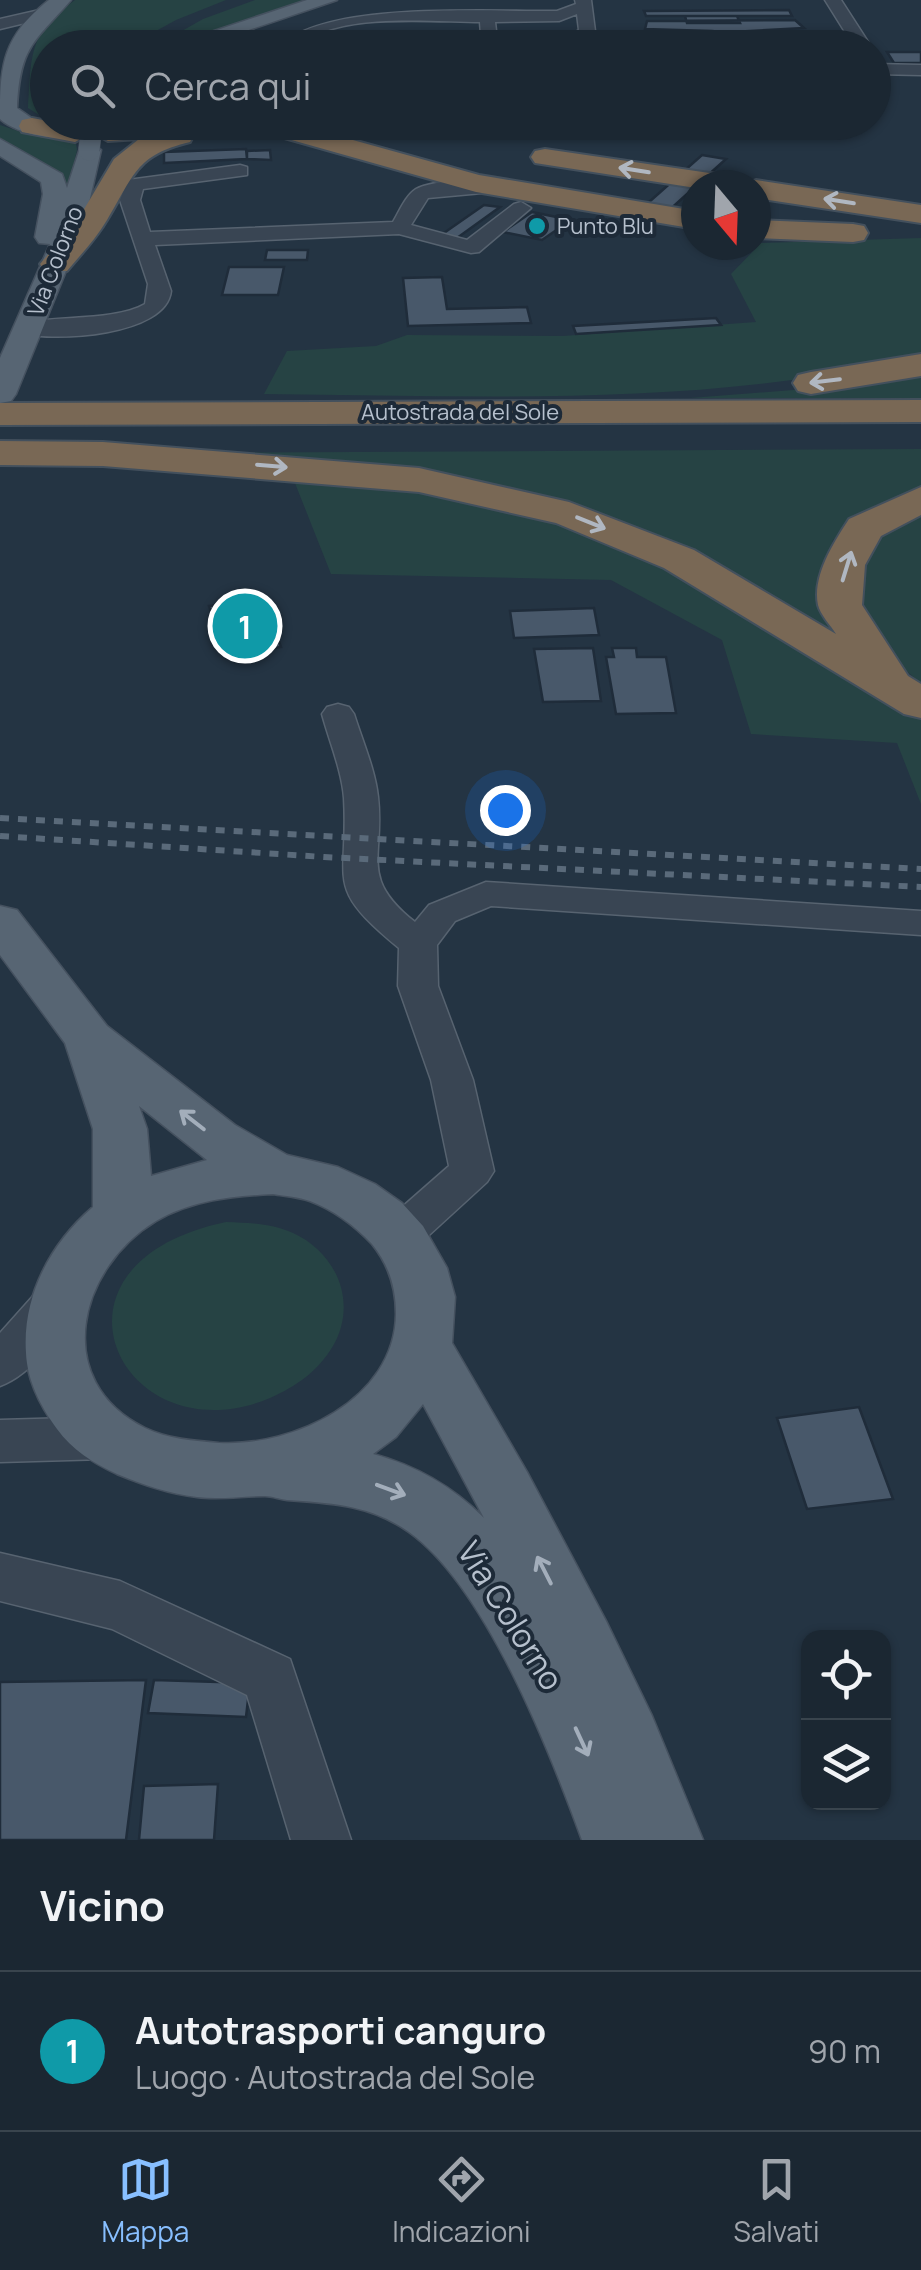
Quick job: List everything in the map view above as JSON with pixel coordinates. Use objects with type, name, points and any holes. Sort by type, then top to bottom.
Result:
[{"type":"highway","points":[[56,264],[91,223],[127,158],[158,140]]},
{"type":"highway","points":[[294,140],[354,148]]},
{"type":"highway","points":[[317,140],[493,186],[681,217]]},
{"type":"highway","points":[[417,140],[438,143]]},
{"type":"highway","points":[[517,152],[681,177]]},
{"type":"highway","points":[[771,193],[916,228]]},
{"type":"highway","points":[[771,228],[916,228]]},
{"type":"highway","points":[[505,412],[556,402],[776,387],[921,365]]},
{"type":"highway","name":"Autostrada del Sole","points":[[1,398],[505,412],[921,411]]},
{"type":"highway","name":"Autostrada del Sole","points":[[0,436],[921,434]]},
{"type":"highway","points":[[0,453],[103,454],[419,480],[569,514],[679,559],[905,694]]},
{"type":"highway","points":[[905,694],[859,640],[840,605],[844,565],[864,528],[921,499]]},
{"type":"main road","points":[[30,30],[44,5]]},
{"type":"main road","points":[[224,30],[336,6]]},
{"type":"main road","points":[[279,30],[336,6]]},
{"type":"main road","points":[[177,30],[186,21]]},
{"type":"main road","points":[[30,31],[6,75],[7,112],[30,125]]},
{"type":"main road","name":"Via Colorno","points":[[1,398],[74,218],[90,140]]},
{"type":"main road","points":[[0,146],[47,172],[56,186],[45,252],[31,299],[31,322]]},
{"type":"main road","name":"Via Colorno","points":[[0,921],[89,1038],[216,1139],[273,1174]]},
{"type":"main road","name":"Via Colorno","points":[[89,1038],[120,1129],[124,1174],[120,1216]]},
{"type":"main road","name":"Via Colorno","points":[[261,1470],[316,1454],[364,1425],[400,1388],[421,1346],[427,1306],[420,1268],[400,1235],[366,1204],[323,1183],[273,1174],[219,1176],[167,1190],[120,1216],[82,1253],[58,1298],[52,1349],[68,1397],[105,1438],[150,1462],[204,1473],[261,1470],[344,1475],[401,1492],[450,1523],[502,1596],[562,1699],[620,1840]]},
{"type":"main road","name":"Via Colorno","points":[[421,1346],[472,1428],[588,1656],[636,1755],[665,1840]]},
{"type":"street","points":[[290,30],[336,6],[370,0]]},
{"type":"street","points":[[833,0],[852,30]]},
{"type":"street","points":[[317,30],[346,18],[560,16],[584,3],[589,23],[586,30]]},
{"type":"street","points":[[0,14],[44,5]]},
{"type":"street","points":[[0,24],[44,5]]},
{"type":"street","points":[[487,18],[488,30]]},
{"type":"street","points":[[0,32],[9,40],[6,75]]},
{"type":"street","points":[[891,68],[921,70]]},
{"type":"street","points":[[410,165],[422,194]]},
{"type":"street","points":[[31,322],[105,325],[152,310],[160,301],[160,290],[130,200],[134,184],[240,171]]},
{"type":"street","points":[[399,228],[422,194],[440,188],[493,186]]},
{"type":"street","points":[[142,239],[399,228],[471,246],[521,208]]},
{"type":"street","points":[[338,714],[361,795],[359,875],[372,907],[418,944]]},
{"type":"street","points":[[400,1235],[472,1171],[452,1080],[418,986],[418,944],[442,913],[486,894],[921,923]]},
{"type":"street","points":[[0,1366],[58,1298]]},
{"type":"street","points":[[0,1441],[105,1438]]},
{"type":"street","points":[[0,1577],[120,1606],[270,1678],[321,1840]]},
{"type":"green space","points":[[75,0],[226,0],[158,30],[44,30]]},
{"type":"green space","points":[[255,0],[321,0],[221,30],[184,30]]},
{"type":"green space","points":[[0,125],[30,134],[30,140],[75,140],[77,150],[68,190],[59,172],[0,138]]},
{"type":"green space","points":[[921,238],[921,356],[840,373],[677,391],[511,397],[264,394],[287,351],[376,346],[407,335],[563,336],[756,322],[731,274],[745,260],[771,260],[771,243]]},
{"type":"green space","points":[[921,369],[921,398],[690,398],[818,388]]},
{"type":"green space","points":[[921,449],[921,490],[876,505],[833,540],[819,590],[836,637],[534,496],[176,453]]},
{"type":"green space","points":[[291,473],[436,491],[530,511],[622,542],[700,578],[797,636],[921,719],[921,804],[897,743],[751,734],[722,640],[611,580],[331,574]]},
{"type":"green space","points":[[921,513],[921,684],[877,644],[851,583],[889,524]]},
{"type":"green space","points":[[226,1222],[285,1230],[321,1253],[332,1266],[343,1297],[340,1330],[314,1370],[270,1398],[217,1410],[172,1403],[138,1381],[117,1349],[113,1312],[127,1276],[164,1244]]},
{"type":"building","points":[[789,10],[792,16],[646,16],[644,11]]},
{"type":"building","points":[[685,16],[737,16],[740,23],[687,23]]},
{"type":"building","points":[[795,20],[804,28],[645,29],[647,21]]},
{"type":"building","points":[[891,52],[921,52],[921,63],[894,63]]},
{"type":"building","points":[[246,149],[247,159],[164,163],[164,152]]},
{"type":"building","points":[[270,150],[271,160],[247,159],[247,151]]},
{"type":"building","points":[[702,155],[726,159],[714,170],[685,170]]},
{"type":"building","points":[[681,174],[681,200],[656,222],[631,218]]},
{"type":"building","points":[[484,205],[500,207],[457,238],[441,235]]},
{"type":"building","name":"Punto Blu","points":[[532,212],[571,220],[542,240],[503,232]]},
{"type":"building","points":[[267,250],[308,250],[307,260],[265,260]]},
{"type":"building","points":[[229,267],[284,267],[278,295],[222,295]]},
{"type":"building","points":[[442,277],[447,309],[527,307],[531,323],[408,326],[403,278]]},
{"type":"building","points":[[716,318],[721,325],[576,334],[573,326]]},
{"type":"building","points":[[263,598],[281,647],[226,655],[209,606]]},
{"type":"building","points":[[594,608],[599,635],[514,638],[510,611]]},
{"type":"building","points":[[593,648],[601,701],[543,702],[534,649]]},
{"type":"building","points":[[612,648],[636,648],[637,657],[666,657],[676,713],[616,714],[606,657],[614,657]]},
{"type":"building","points":[[859,1407],[893,1499],[807,1509],[777,1418]]},
{"type":"building","points":[[146,1680],[126,1840],[0,1840],[0,1682]]},
{"type":"building","points":[[154,1680],[250,1683],[246,1717],[148,1713]]},
{"type":"building","points":[[218,1784],[214,1840],[139,1840],[144,1786]]},
{"type":"railway","points":[[0,818],[921,869]]},
{"type":"railway","points":[[0,836],[324,857],[921,887]]},
{"type":"place","name":"Punto Blu","points":[[537,226]]},
{"type":"place","name":"Autotrasporti canguro","points":[[245,626]]}]
